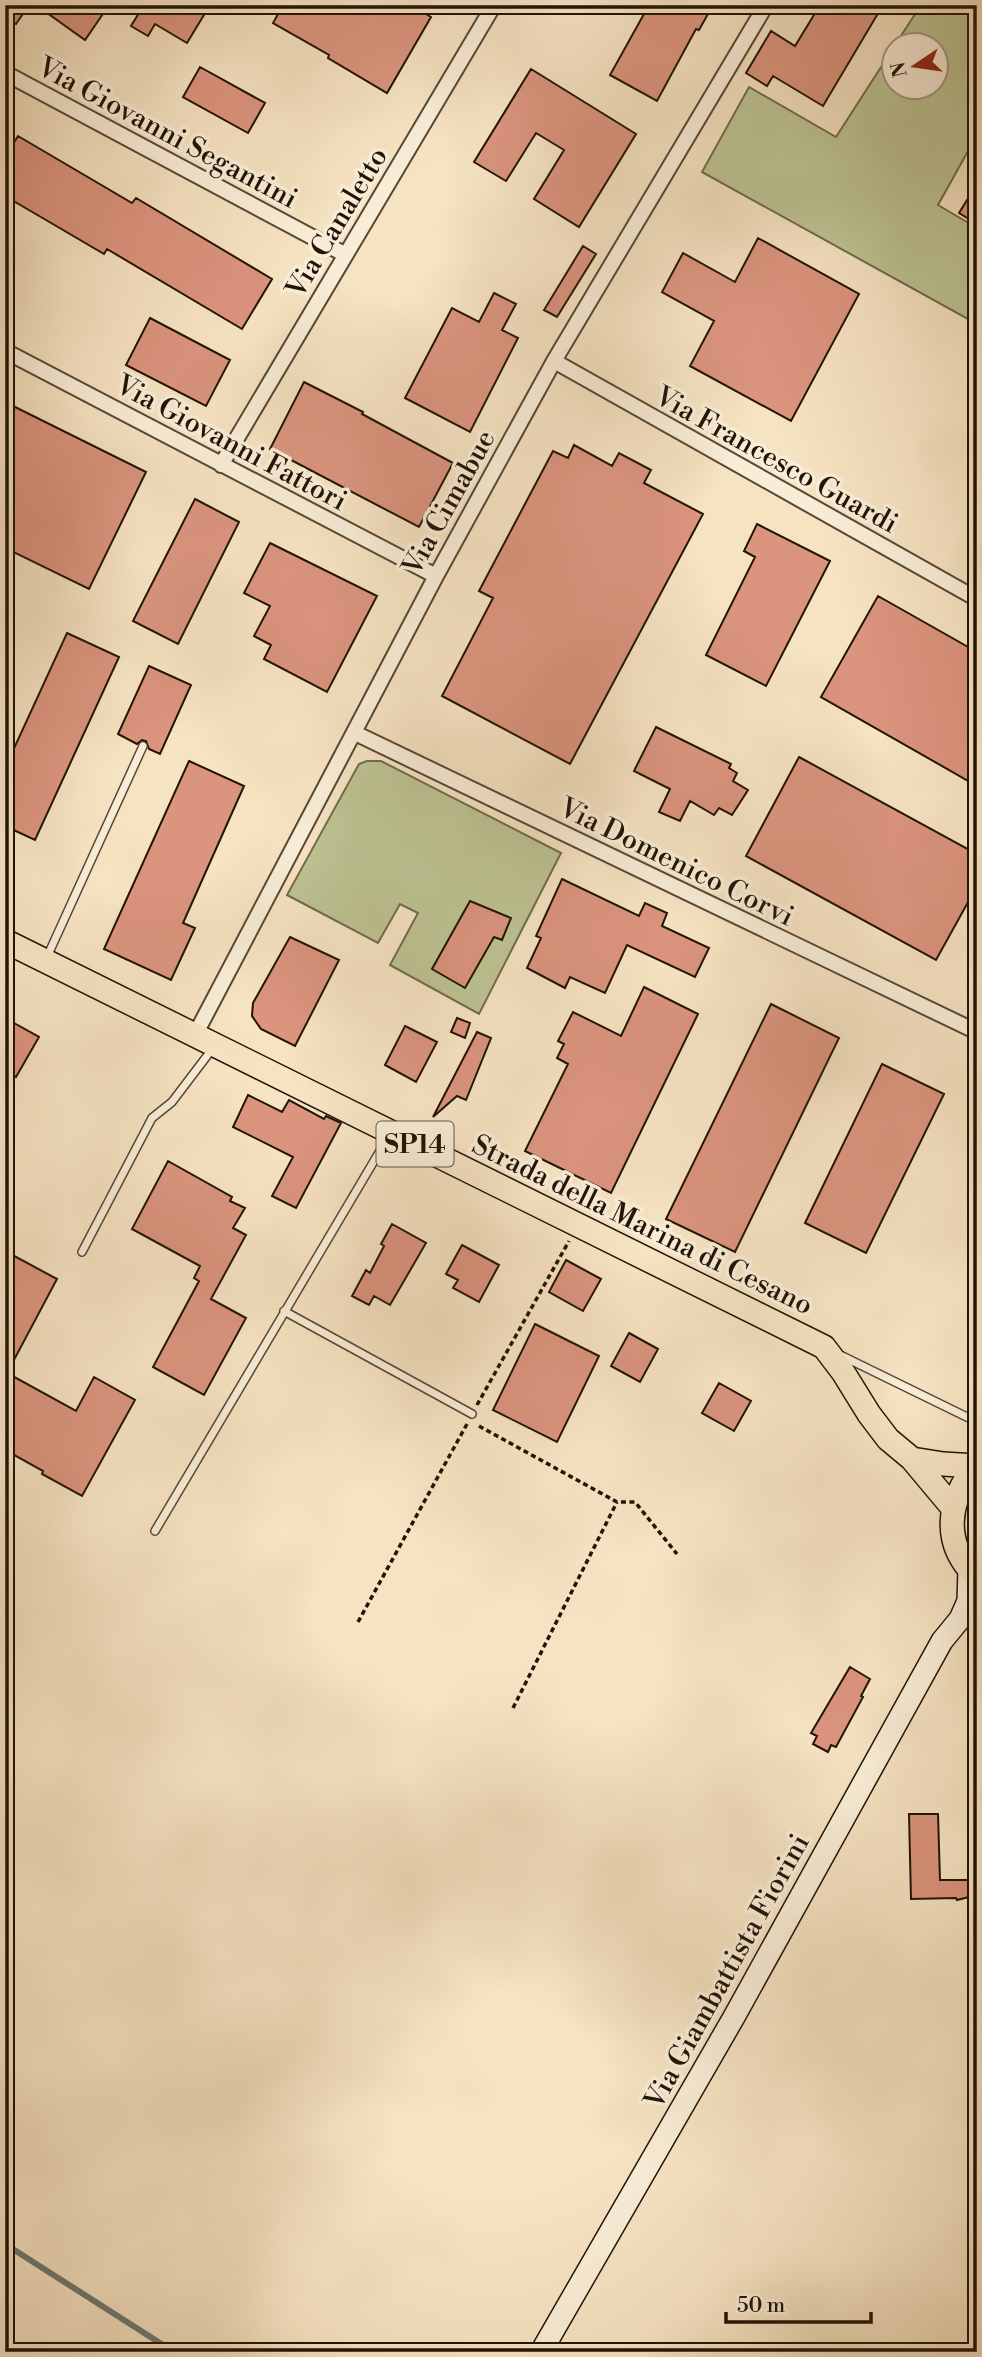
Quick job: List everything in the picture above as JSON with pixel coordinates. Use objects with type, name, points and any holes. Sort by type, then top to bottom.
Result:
[{"type":"main road","name":"Strada della Marina di Cesano","points":[[5,941],[824,1347],[888,1439],[912,1459],[953,1508]]},
{"type":"main road","points":[[912,1459],[976,1465]]},
{"type":"main road","points":[[973,1574],[958,1552],[952,1530],[953,1508],[961,1485],[976,1465]]},
{"type":"main road","name":"Via Giambattista Fiorini","points":[[541,2352],[734,2017],[942,1641],[968,1614],[973,1574]]},
{"type":"street","name":"Via Canaletto","points":[[221,465],[494,5]]},
{"type":"street","name":"Via Cimabue","points":[[205,1040],[355,733],[436,576],[554,360],[766,5]]},
{"type":"street","name":"Via Giovanni Segantini","points":[[5,73],[344,254]]},
{"type":"street","name":"Via Giovanni Fattori","points":[[5,351],[436,576]]},
{"type":"street","name":"Via Francesco Guardi","points":[[554,360],[977,599]]},
{"type":"street","name":"Via Domenico Corvi","points":[[355,733],[975,1031],[977,1027]]},
{"type":"lane","points":[[46,961],[143,746]]},
{"type":"lane","points":[[82,1252],[152,1118],[172,1101],[205,1040]]},
{"type":"lane","points":[[155,1531],[391,1132]]},
{"type":"lane","points":[[284,1311],[471,1417]]},
{"type":"lane","points":[[824,1347],[973,1420]]},
{"type":"path","points":[[471,1417],[617,1502],[635,1502],[677,1554]]},
{"type":"path","points":[[513,1708],[617,1502]]},
{"type":"green space","points":[[921,5],[952,5],[977,19],[977,135],[938,205],[977,228],[977,324],[702,172],[749,87],[836,137],[880,69],[880,102],[950,102],[950,32],[903,32]]},
{"type":"green space","points":[[381,761],[561,853],[479,1014],[390,965],[418,913],[400,904],[378,943],[287,895],[359,764]]},
{"type":"building","points":[[5,5],[29,5],[16,24],[5,17]]},
{"type":"building","points":[[36,5],[109,5],[85,40]]},
{"type":"building","points":[[144,5],[210,5],[187,43],[155,24],[148,36],[131,26]]},
{"type":"building","points":[[283,5],[410,5],[431,17],[387,93],[273,23]]},
{"type":"building","points":[[649,5],[713,5],[699,30],[696,29],[657,101],[610,75]]},
{"type":"building","points":[[820,5],[883,5],[823,106],[773,76],[767,86],[746,73],[771,31],[795,46]]},
{"type":"building","points":[[200,67],[265,103],[248,133],[183,97]]},
{"type":"building","points":[[531,69],[636,134],[579,227],[534,199],[564,150],[536,133],[506,181],[474,162]]},
{"type":"building","points":[[5,135],[15,141],[18,136],[132,203],[136,198],[272,279],[242,329],[107,249],[104,254],[5,196]]},
{"type":"building","points":[[977,184],[977,224],[959,213]]},
{"type":"building","points":[[758,238],[859,294],[791,421],[690,366],[714,321],[662,292],[683,253],[735,282]]},
{"type":"building","points":[[583,246],[596,254],[557,317],[544,310]]},
{"type":"building","points":[[494,293],[516,304],[502,330],[518,338],[470,432],[405,398],[452,308],[479,322]]},
{"type":"building","points":[[150,318],[230,360],[206,406],[126,365]]},
{"type":"building","points":[[304,382],[453,463],[419,527],[270,449]]},
{"type":"building","points":[[5,402],[146,472],[89,589],[5,548]]},
{"type":"building","points":[[574,445],[612,466],[619,453],[651,470],[644,483],[703,514],[570,764],[442,696],[493,598],[479,591],[553,451],[568,458]]},
{"type":"building","points":[[195,499],[239,522],[178,644],[133,621]]},
{"type":"building","points":[[757,524],[830,561],[766,686],[706,655],[755,557],[744,551]]},
{"type":"building","points":[[270,543],[377,596],[327,692],[264,659],[271,645],[254,636],[270,606],[244,593]]},
{"type":"building","points":[[878,596],[977,652],[977,786],[821,697]]},
{"type":"building","points":[[67,633],[119,657],[35,840],[5,826],[5,768]]},
{"type":"building","points":[[149,666],[191,685],[160,754],[149,749],[146,741],[142,740],[137,744],[118,734]]},
{"type":"building","points":[[656,727],[731,764],[729,768],[737,773],[733,781],[748,790],[732,815],[719,808],[714,815],[690,801],[680,821],[659,812],[670,789],[634,771]]},
{"type":"building","points":[[799,757],[977,854],[977,886],[936,960],[746,856]]},
{"type":"building","points":[[189,761],[244,786],[183,923],[195,928],[171,980],[104,949]]},
{"type":"building","points":[[562,879],[639,916],[645,903],[667,913],[662,926],[709,948],[695,977],[627,945],[605,993],[570,977],[565,988],[527,968],[541,938],[536,936]]},
{"type":"building","points":[[470,901],[511,918],[502,940],[494,937],[465,988],[432,969]]},
{"type":"building","points":[[290,937],[339,960],[295,1046],[261,1029],[252,1016],[253,1003]]},
{"type":"building","points":[[644,987],[698,1014],[611,1193],[525,1151],[568,1064],[557,1058],[564,1044],[558,1041],[573,1012],[621,1036]]},
{"type":"building","points":[[771,1004],[839,1038],[735,1252],[666,1219]]},
{"type":"building","points":[[5,1018],[39,1037],[16,1077],[5,1070]]},
{"type":"building","points":[[457,1018],[470,1023],[465,1038],[451,1032]]},
{"type":"building","points":[[405,1026],[437,1042],[416,1082],[385,1065]]},
{"type":"building","points":[[477,1032],[491,1038],[466,1100],[457,1096],[433,1117]]},
{"type":"building","points":[[882,1064],[944,1094],[866,1253],[805,1223]]},
{"type":"building","points":[[248,1095],[282,1112],[289,1100],[324,1119],[326,1116],[341,1123],[296,1208],[272,1196],[293,1157],[233,1127]]},
{"type":"building","points":[[168,1161],[232,1197],[230,1201],[245,1208],[233,1228],[246,1235],[211,1299],[246,1318],[204,1395],[153,1367],[199,1281],[194,1278],[200,1266],[132,1229]]},
{"type":"building","points":[[392,1224],[426,1243],[390,1305],[374,1296],[369,1305],[352,1296],[366,1270],[370,1273]]},
{"type":"building","points":[[462,1245],[499,1265],[479,1302],[453,1288],[458,1280],[446,1274]]},
{"type":"building","points":[[5,1251],[57,1279],[7,1373],[76,1411],[94,1377],[135,1400],[82,1496],[5,1450]]},
{"type":"building","points":[[566,1260],[601,1279],[583,1311],[549,1292]]},
{"type":"building","points":[[535,1324],[599,1356],[557,1442],[493,1410]]},
{"type":"building","points":[[629,1333],[658,1349],[640,1382],[611,1366]]},
{"type":"building","points":[[719,1383],[751,1401],[734,1431],[702,1413]]},
{"type":"building","points":[[850,1667],[870,1679],[836,1747],[831,1745],[828,1752],[813,1744],[817,1736],[811,1733]]},
{"type":"building","points":[[909,1814],[938,1814],[940,1880],[972,1880],[977,1886],[977,1895],[957,1900],[911,1899]]},
{"type":"waterway","points":[[5,2244],[174,2352]]}]
